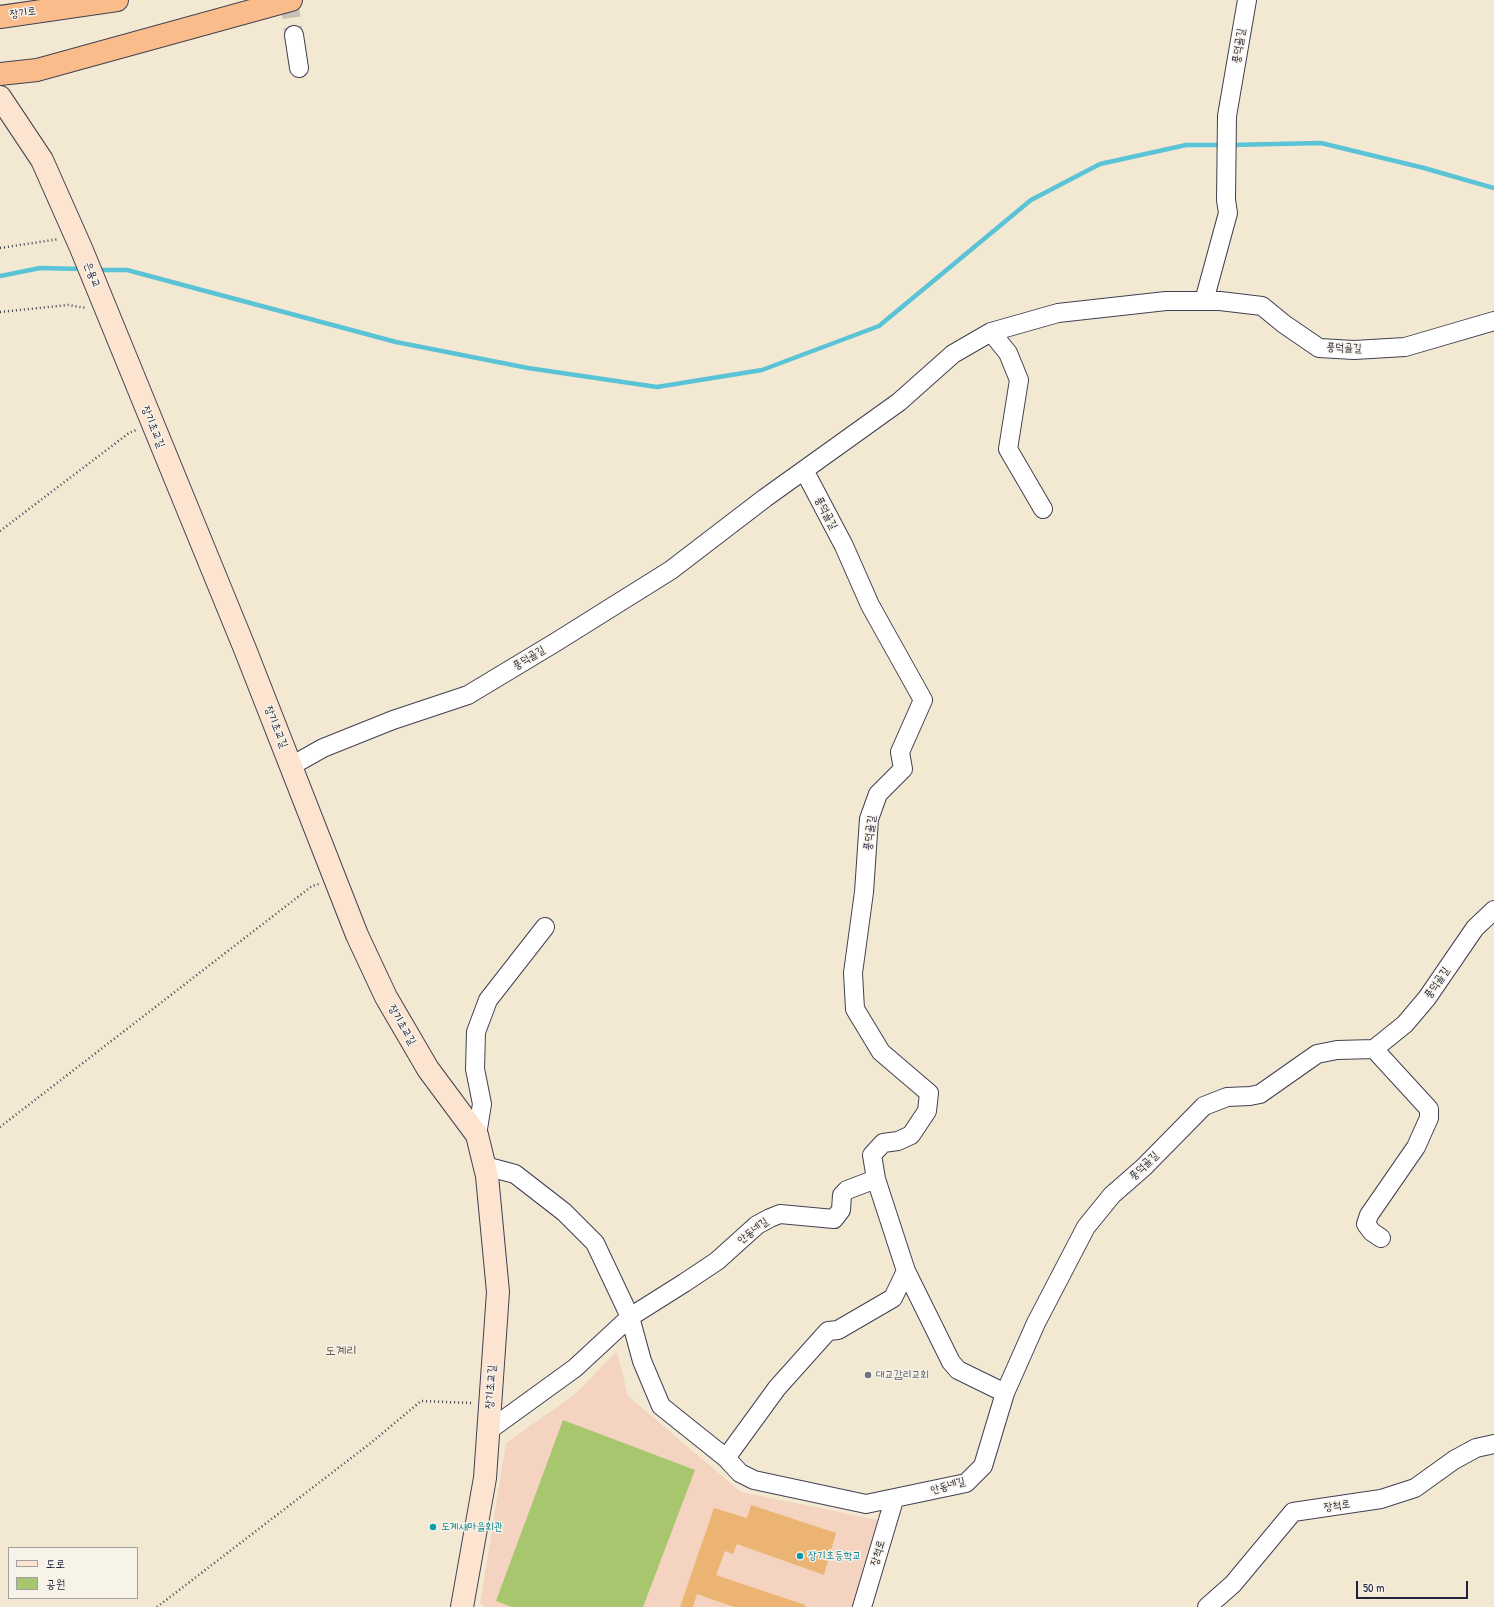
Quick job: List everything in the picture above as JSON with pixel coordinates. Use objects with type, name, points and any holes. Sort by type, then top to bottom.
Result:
[{"type":"highway","name":"장기로","points":[[0,17],[117,0]]},
{"type":"highway","points":[[0,74],[37,70],[291,0]]},
{"type":"main road","points":[[0,97],[42,160],[78,243]]},
{"type":"main road","name":"은용교","points":[[78,243],[104,307]]},
{"type":"main road","name":"장기초교길","points":[[104,307],[291,766],[335,879],[379,983],[403,1028],[428,1069],[477,1135],[487,1176],[498,1292],[485,1478],[462,1607]]},
{"type":"street","name":"풍덕골길","points":[[1204,301],[1228,213],[1226,200],[1227,116],[1246,0]]},
{"type":"street","points":[[294,35],[299,68]]},
{"type":"street","name":"풍덕골길","points":[[291,766],[323,748],[393,720],[468,695],[671,570],[804,470],[900,402],[953,354],[991,332],[1058,313],[1166,301],[1220,301],[1262,306],[1284,324],[1319,348],[1354,350],[1405,347],[1494,321]]},
{"type":"street","points":[[991,332],[1008,353],[1018,380],[1008,449],[1043,509]]},
{"type":"street","name":"풍덕골길","points":[[804,470],[844,546],[870,605],[924,700],[900,752],[903,769],[878,794],[870,819],[864,892],[853,972],[855,1009],[881,1052],[929,1093],[927,1111],[911,1135],[898,1141],[883,1143],[872,1155],[876,1179]]},
{"type":"street","name":"풍덕골길","points":[[1005,1393],[1036,1323],[1086,1227],[1112,1195],[1144,1167],[1204,1106],[1226,1097],[1260,1094],[1317,1054],[1337,1050],[1374,1049],[1405,1024],[1427,998],[1475,928],[1494,910]]},
{"type":"street","name":"장기초교길","points":[[477,1135],[482,1104],[475,1069],[476,1032],[488,1000],[545,927]]},
{"type":"street","points":[[1374,1049],[1422,1100],[1429,1109],[1430,1118],[1416,1147],[1369,1215],[1366,1224],[1372,1232],[1381,1238]]},
{"type":"street","points":[[484,1166],[516,1174],[564,1212],[595,1243],[630,1317]]},
{"type":"street","points":[[876,1179],[906,1271],[951,1362],[958,1370],[1005,1393]]},
{"type":"street","name":"안동네길","points":[[488,1431],[575,1368],[630,1317],[717,1261],[757,1225],[780,1214],[834,1219],[841,1210],[842,1195],[847,1190],[876,1179]]},
{"type":"street","points":[[726,1458],[777,1388],[828,1331],[838,1330],[893,1298],[906,1271]]},
{"type":"street","name":"안동네길","points":[[630,1317],[642,1361],[661,1406],[726,1458],[740,1473],[754,1480],[866,1504],[894,1500],[966,1483],[983,1466],[1005,1393]]},
{"type":"street","name":"장척로","points":[[1207,1607],[1233,1584],[1293,1512],[1381,1499],[1415,1488],[1454,1460],[1476,1448],[1494,1444]]},
{"type":"street","name":"장척로","points":[[862,1607],[894,1500]]},
{"type":"path","points":[[0,248],[40,241],[78,243]]},
{"type":"path","points":[[0,312],[68,305],[104,307]]},
{"type":"path","points":[[0,531],[129,433],[152,424]]},
{"type":"path","points":[[0,1127],[312,886],[335,879]]},
{"type":"path","points":[[157,1607],[372,1442],[421,1401],[490,1404]]},
{"type":"shaded area","points":[[617,1351],[628,1396],[741,1492],[883,1521],[858,1607],[486,1607],[480,1604],[506,1443],[574,1395]]},
{"type":"green space","points":[[563,1420],[695,1470],[643,1607],[512,1607],[496,1601]]},
{"type":"building","name":"장기초등학교","points":[[751,1505],[836,1533],[824,1575],[737,1544],[733,1554],[725,1551],[716,1575],[805,1605],[805,1607],[734,1607],[697,1594],[693,1607],[680,1607],[714,1508],[747,1518]]},
{"type":"waterway","points":[[1230,145],[1321,143],[1424,168],[1494,188]]},
{"type":"waterway","points":[[96,270],[127,270],[396,342],[528,368],[657,387],[762,370],[879,326],[1031,200],[1100,164],[1186,145],[1222,145]]},
{"type":"waterway","points":[[0,276],[40,268],[83,269]]},
{"type":"tunnel","points":[[289,0],[294,35]]},
{"type":"place","name":"대교감리교회","points":[[868,1375]]},
{"type":"place","name":"도계새마을회관","points":[[433,1527]]},
{"type":"place","name":"장기초등학교","points":[[800,1556]]},
{"type":"district","name":"도계리","points":[[341,1352]]}]
